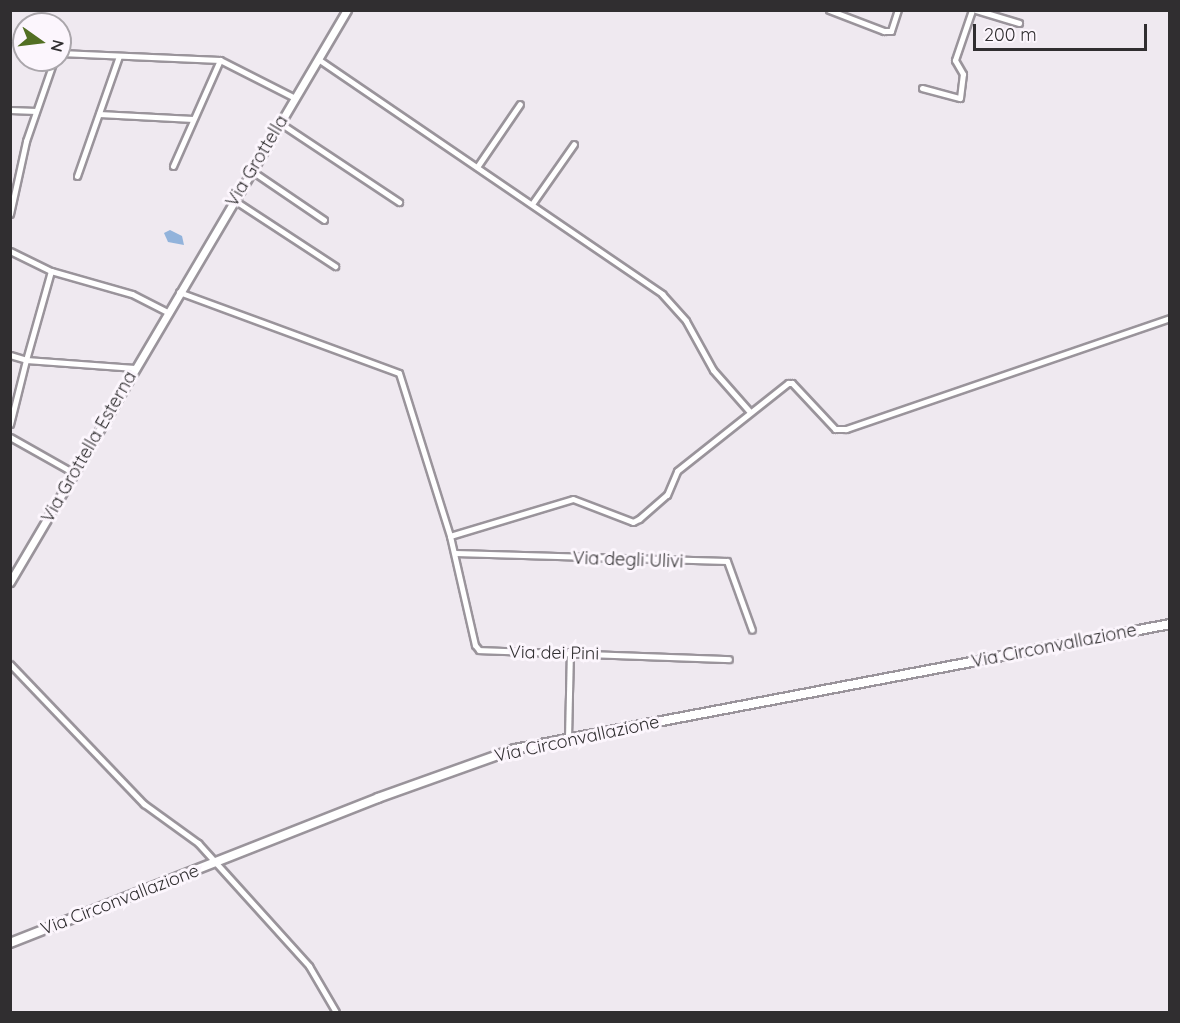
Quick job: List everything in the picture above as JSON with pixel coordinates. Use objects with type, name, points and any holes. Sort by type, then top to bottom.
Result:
[{"type":"main road","name":"Via Circonvallazione","points":[[10,943],[449,771],[515,749],[1170,624]]},
{"type":"street","name":"Via Grottella","points":[[167,312],[347,10]]},
{"type":"street","points":[[829,10],[891,31],[898,10]]},
{"type":"street","points":[[922,88],[960,98],[963,74],[955,60],[974,10],[1019,23]]},
{"type":"street","points":[[72,54],[179,55],[220,60],[295,98]]},
{"type":"street","points":[[77,176],[119,56]]},
{"type":"street","points":[[318,59],[662,294],[686,321],[713,370],[750,412]]},
{"type":"street","points":[[173,166],[220,60]]},
{"type":"street","points":[[10,214],[19,182],[26,141],[50,72]]},
{"type":"street","points":[[477,167],[520,104]]},
{"type":"street","points":[[10,110],[36,111]]},
{"type":"street","points":[[99,114],[193,119]]},
{"type":"street","points":[[280,123],[399,202]]},
{"type":"street","points":[[532,204],[574,144]]},
{"type":"street","points":[[252,171],[324,220]]},
{"type":"street","points":[[10,182],[19,182]]},
{"type":"street","points":[[234,200],[335,266]]},
{"type":"street","points":[[10,251],[51,271],[132,294],[167,312]]},
{"type":"street","points":[[10,424],[51,271]]},
{"type":"street","points":[[179,292],[399,373],[454,553]]},
{"type":"street","name":"Via Grottella Esterna","points":[[10,582],[167,312]]},
{"type":"street","points":[[450,536],[573,500],[633,522],[667,495],[677,471],[750,412],[792,383],[835,429],[846,429],[1170,318]]},
{"type":"street","points":[[10,355],[26,360],[135,368]]},
{"type":"street","points":[[10,437],[74,473]]},
{"type":"street","name":"Via degli Ulivi","points":[[454,553],[727,561],[752,630]]},
{"type":"street","name":"Via dei Pini","points":[[454,553],[475,645],[479,650],[729,659]]},
{"type":"street","points":[[568,738],[570,652]]},
{"type":"street","points":[[10,664],[144,804],[198,843],[309,966],[336,1012]]},
{"type":"water","points":[[170,230],[182,236],[184,245],[168,242],[164,233]]}]
